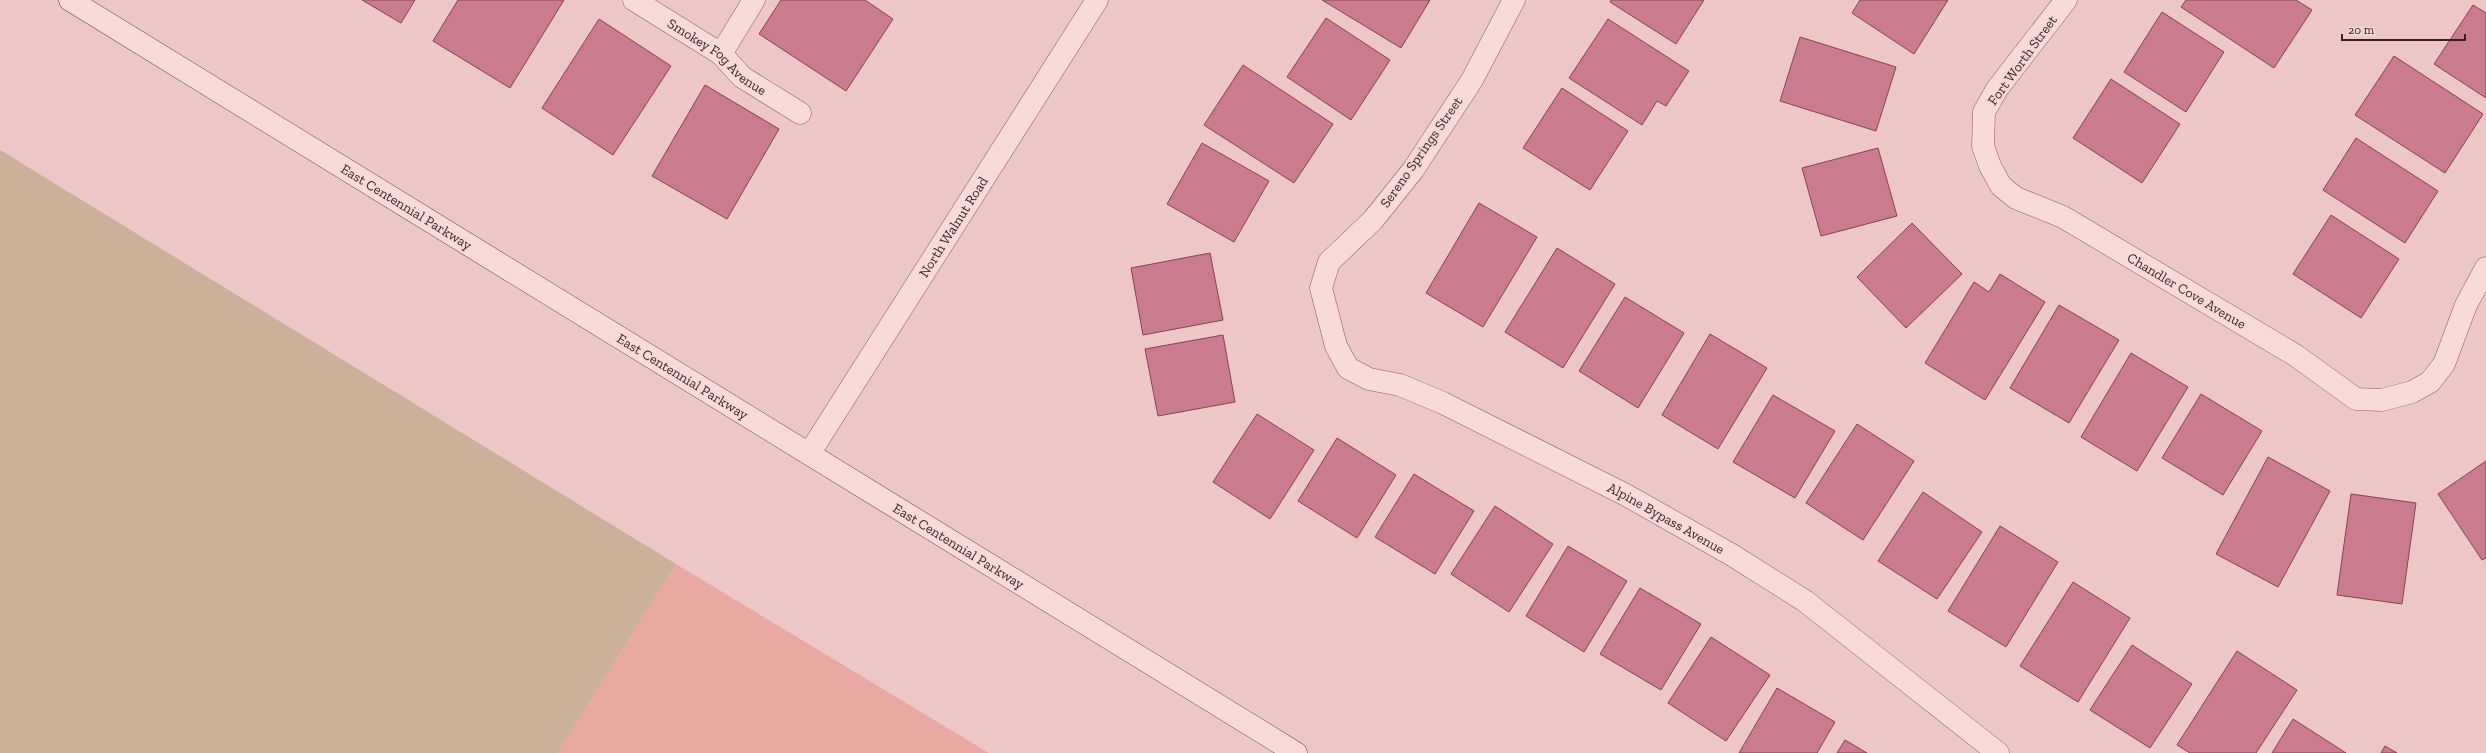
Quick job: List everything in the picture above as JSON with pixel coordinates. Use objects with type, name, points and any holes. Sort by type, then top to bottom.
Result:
[{"type":"street","name":"East Centennial Parkway","points":[[70,0],[1296,753]]},
{"type":"street","name":"Smokey Fog Avenue","points":[[634,0],[720,54],[742,77],[800,113]]},
{"type":"street","points":[[720,54],[754,0]]},
{"type":"street","name":"North Walnut Road","points":[[809,454],[1097,0]]},
{"type":"street","name":"Sereno Springs Street","points":[[1328,319],[1321,288],[1329,262],[1373,220],[1412,170],[1472,80],[1514,0]]},
{"type":"street","name":"Fort Worth Street","points":[[1983,146],[1984,112],[1991,100],[2066,0]]},
{"type":"street","name":"Chandler Cove Avenue","points":[[1983,146],[1990,166],[2001,186],[2016,198],[2035,204],[2077,225],[2295,355],[2356,399],[2382,400],[2412,392],[2430,382],[2444,364],[2466,305],[2486,268]]},
{"type":"street","name":"Alpine Bypass Avenue","points":[[1328,319],[1336,346],[1348,368],[1369,379],[1400,385],[1443,403],[1626,495],[1732,556],[1804,601],[1998,753]]},
{"type":"shaded area","points":[[0,150],[676,564],[558,753],[0,753]]},
{"type":"sand","points":[[676,564],[989,753],[558,753]]},
{"type":"building","points":[[362,0],[415,0],[401,23]]},
{"type":"building","points":[[458,0],[564,0],[510,88],[433,41]]},
{"type":"building","points":[[781,0],[865,0],[893,19],[846,91],[759,34]]},
{"type":"building","points":[[1322,0],[1430,0],[1401,48]]},
{"type":"building","points":[[1611,0],[1704,0],[1676,44],[1610,2]]},
{"type":"building","points":[[1860,0],[1948,0],[1914,54],[1852,13]]},
{"type":"building","points":[[2186,0],[2296,0],[2312,10],[2274,68],[2181,7]]},
{"type":"building","points":[[2473,5],[2486,13],[2486,98],[2434,64]]},
{"type":"building","points":[[2162,12],[2224,52],[2186,112],[2124,72]]},
{"type":"building","points":[[1326,18],[1390,60],[1351,120],[1287,77]]},
{"type":"building","points":[[599,19],[671,66],[613,155],[542,108]]},
{"type":"building","points":[[1608,19],[1689,71],[1666,106],[1657,101],[1642,125],[1569,78]]},
{"type":"building","points":[[1800,37],[1896,67],[1876,131],[1780,101]]},
{"type":"building","points":[[2394,56],[2483,114],[2445,173],[2355,115]]},
{"type":"building","points":[[1243,65],[1333,124],[1294,183],[1204,125]]},
{"type":"building","points":[[2111,79],[2180,124],[2142,183],[2073,138]]},
{"type":"building","points":[[705,85],[779,129],[727,219],[652,176]]},
{"type":"building","points":[[1562,88],[1628,131],[1590,190],[1523,148]]},
{"type":"building","points":[[2356,138],[2438,191],[2405,243],[2323,190]]},
{"type":"building","points":[[1202,143],[1269,181],[1234,242],[1167,204]]},
{"type":"building","points":[[1878,148],[1897,216],[1821,236],[1802,168]]},
{"type":"building","points":[[1479,203],[1537,237],[1483,327],[1426,293]]},
{"type":"building","points":[[2331,215],[2399,259],[2361,318],[2293,274]]},
{"type":"building","points":[[1912,223],[1962,274],[1906,328],[1857,277]]},
{"type":"building","points":[[1557,248],[1615,284],[1563,368],[1505,332]]},
{"type":"building","points":[[1210,253],[1223,320],[1143,335],[1131,268]]},
{"type":"building","points":[[2000,274],[2045,302],[1985,400],[1925,363],[1974,282],[1989,292]]},
{"type":"building","points":[[1625,297],[1684,333],[1638,408],[1579,371]]},
{"type":"building","points":[[2059,305],[2119,340],[2069,423],[2010,388]]},
{"type":"building","points":[[1710,334],[1767,368],[1718,449],[1662,415]]},
{"type":"building","points":[[1223,335],[1235,402],[1158,416],[1145,349]]},
{"type":"building","points":[[2131,353],[2188,387],[2137,471],[2081,437]]},
{"type":"building","points":[[2201,394],[2262,431],[2223,495],[2162,458]]},
{"type":"building","points":[[1773,395],[1835,431],[1795,498],[1733,462]]},
{"type":"building","points":[[1257,414],[1314,450],[1270,519],[1213,482]]},
{"type":"building","points":[[1857,424],[1914,461],[1863,540],[1806,503]]},
{"type":"building","points":[[1337,438],[1396,475],[1357,538],[1298,501]]},
{"type":"building","points":[[2268,457],[2330,491],[2278,587],[2216,554]]},
{"type":"building","points":[[2486,461],[2486,558],[2482,560],[2438,494]]},
{"type":"building","points":[[1414,474],[1474,511],[1435,574],[1375,537]]},
{"type":"building","points":[[1923,492],[1982,532],[1937,599],[1878,561]]},
{"type":"building","points":[[2351,494],[2416,503],[2402,604],[2337,595]]},
{"type":"building","points":[[1495,506],[1553,544],[1509,612],[1451,574]]},
{"type":"building","points":[[2000,526],[2058,562],[2006,647],[1948,611]]},
{"type":"building","points":[[1568,546],[1627,581],[1584,652],[1526,616]]},
{"type":"building","points":[[2073,582],[2130,618],[2078,702],[2020,666]]},
{"type":"building","points":[[1640,588],[1701,624],[1661,690],[1600,654]]},
{"type":"building","points":[[1711,637],[1770,675],[1726,741],[1668,703]]},
{"type":"building","points":[[2132,645],[2192,684],[2150,748],[2090,710]]},
{"type":"building","points":[[2237,651],[2297,690],[2256,753],[2190,753],[2177,745]]},
{"type":"building","points":[[1777,688],[1835,722],[1817,753],[1739,753]]},
{"type":"building","points":[[2293,719],[2346,753],[2272,753]]},
{"type":"building","points":[[1845,740],[1867,753],[1837,753]]},
{"type":"building","points":[[2385,746],[2397,753],[2381,753]]}]
